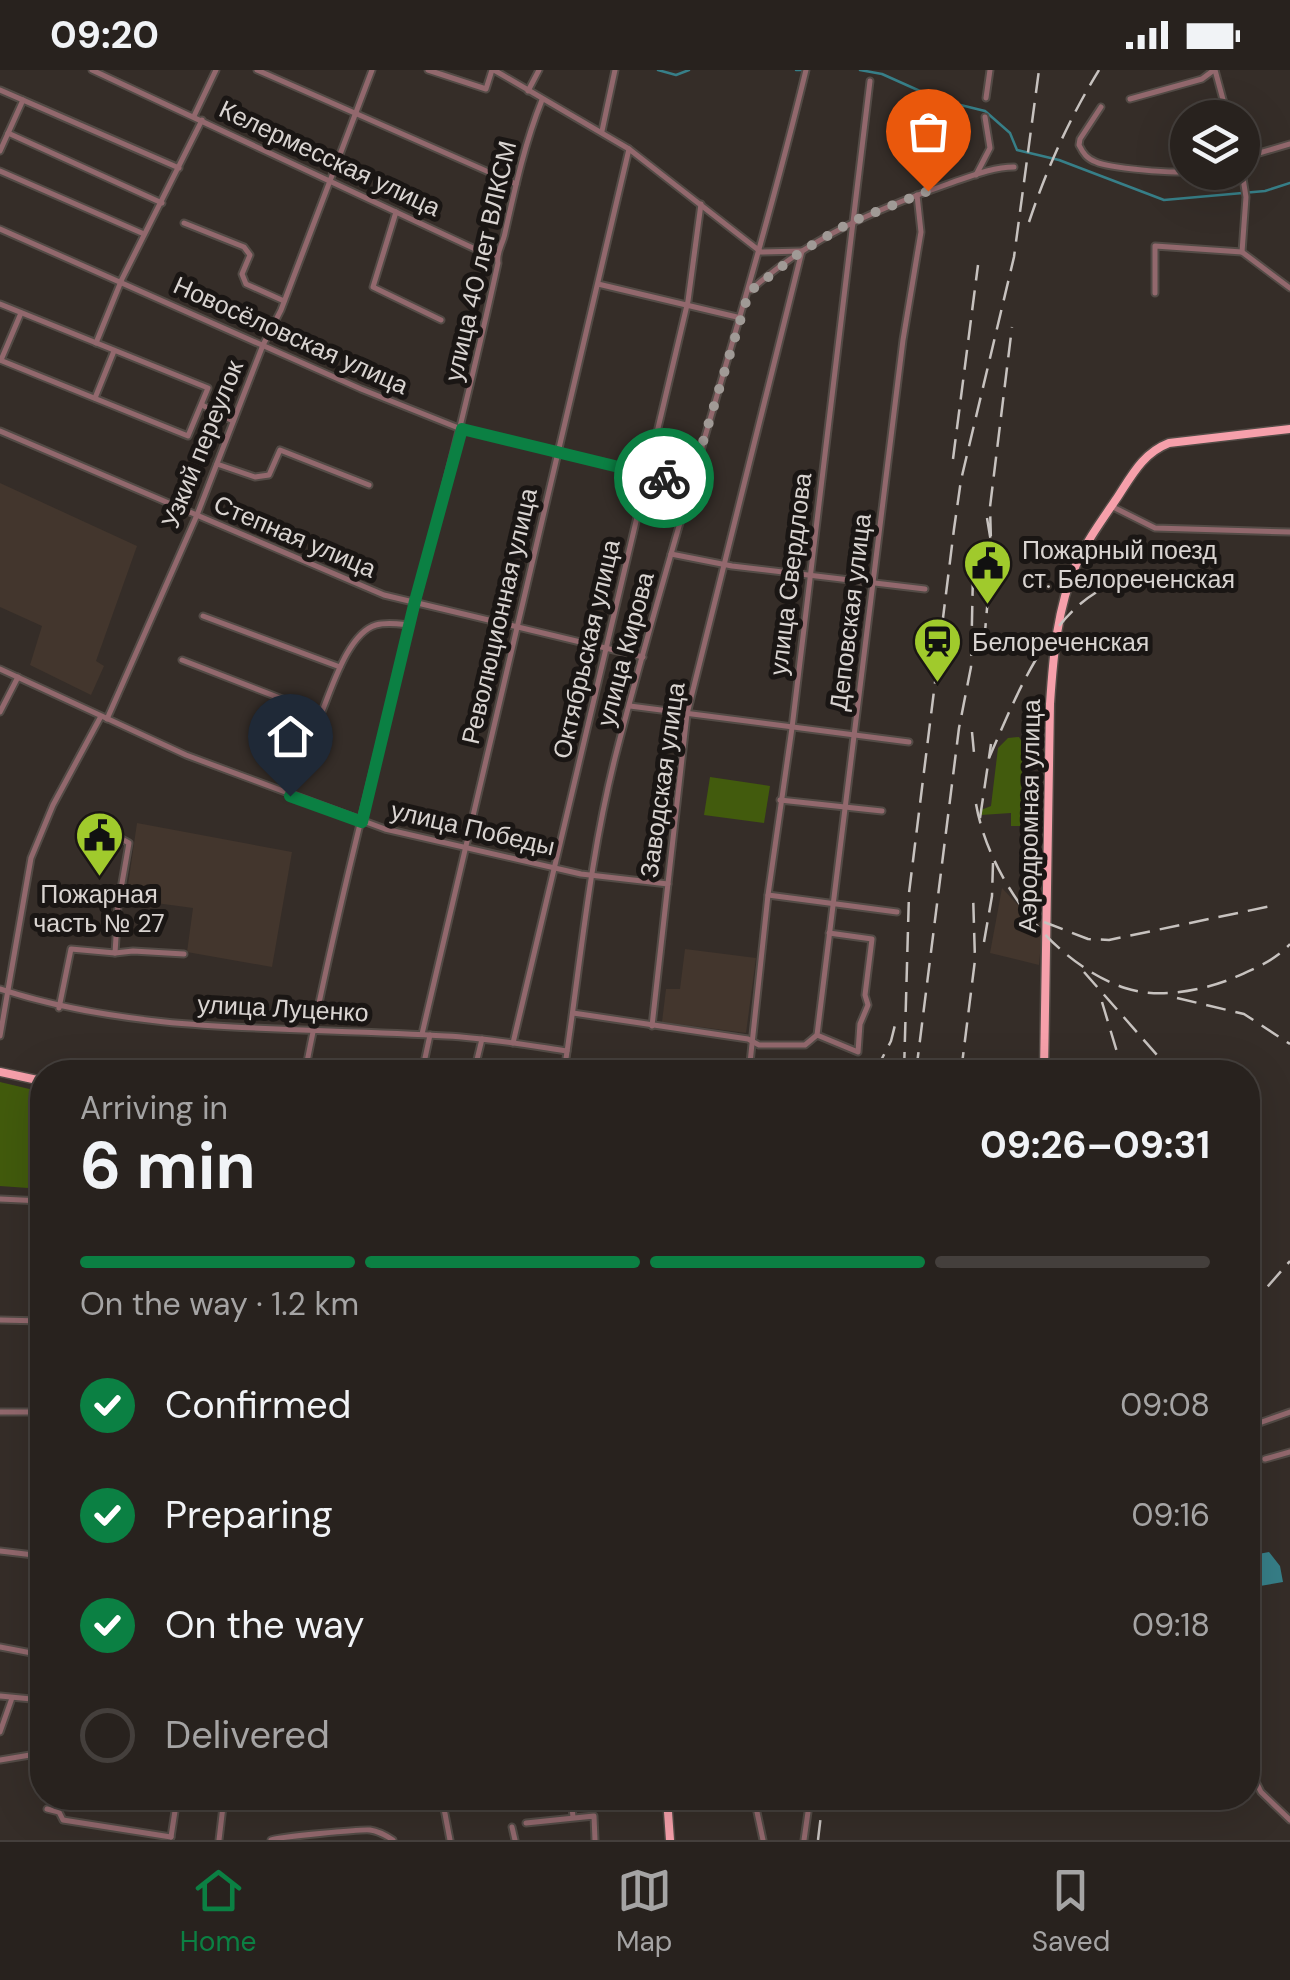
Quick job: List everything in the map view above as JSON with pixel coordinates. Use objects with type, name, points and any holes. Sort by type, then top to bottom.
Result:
[{"type":"main road","name":"Аэродромная улица","points":[[1044,1060],[1052,680],[1062,610],[1076,564],[1144,458],[1160,446],[1290,429]]},
{"type":"main road","points":[[0,1072],[30,1078]]},
{"type":"main road","points":[[668,1810],[670,1840]]},
{"type":"street","name":"Келермесская улица","points":[[92,70],[488,255],[497,255]]},
{"type":"street","points":[[194,116],[216,70]]},
{"type":"street","points":[[256,70],[516,184]]},
{"type":"street","name":"Узкий переулок","points":[[0,1036],[31,858],[89,734],[104,718],[197,515],[372,70]]},
{"type":"street","points":[[428,70],[486,89],[493,70],[630,149],[761,252],[802,251]]},
{"type":"street","points":[[528,92],[539,70]]},
{"type":"street","points":[[602,132],[614,70]]},
{"type":"street","points":[[986,98],[990,70]]},
{"type":"street","points":[[1130,99],[1202,79],[1215,70],[1223,100]]},
{"type":"street","name":"улица Кирова","points":[[566,1060],[592,876],[611,778],[690,484],[761,252],[805,73]]},
{"type":"street","name":"улица Свердлова","points":[[750,1060],[870,81]]},
{"type":"street","points":[[0,90],[179,168]]},
{"type":"street","points":[[0,151],[23,100]]},
{"type":"street","name":"улица 40 лет ВЛКСМ","points":[[306,1060],[409,625],[462,429],[497,255],[542,100]]},
{"type":"street","points":[[1101,107],[1080,139],[1086,156],[1101,164],[1170,173]]},
{"type":"street","points":[[928,191],[936,108]]},
{"type":"street","points":[[976,175],[990,148],[985,117]]},
{"type":"street","points":[[96,343],[121,282],[202,120]]},
{"type":"street","points":[[8,133],[162,202]]},
{"type":"street","points":[[1260,153],[1290,144]]},
{"type":"street","name":"Революционная улица","points":[[423,1060],[464,848],[630,149]]},
{"type":"street","points":[[749,292],[802,251],[851,222],[916,195],[1000,167],[1014,167]]},
{"type":"street","points":[[0,171],[144,234]]},
{"type":"street","points":[[1242,252],[1245,190]]},
{"type":"street","name":"Деповская улица","points":[[817,1035],[903,340],[920,243],[916,195]]},
{"type":"street","name":"Октябрьская улица","points":[[512,1043],[687,305],[701,204]]},
{"type":"street","points":[[396,212],[373,287],[441,320]]},
{"type":"street","points":[[184,222],[244,246],[250,255],[242,274],[246,284],[284,301]]},
{"type":"street","name":"Новосёловская улица","points":[[0,229],[462,429],[690,484]]},
{"type":"street","points":[[1156,292],[1155,246],[1242,252],[1290,288]]},
{"type":"street","name":"Заводская улица","points":[[652,1026],[687,714],[802,251]]},
{"type":"street","points":[[598,284],[741,318]]},
{"type":"street","points":[[0,304],[208,388],[188,436],[1,360],[21,313]]},
{"type":"street","points":[[94,398],[114,351]]},
{"type":"street","points":[[202,406],[233,421]]},
{"type":"street","name":"Степная улица","points":[[0,431],[372,591],[643,657]]},
{"type":"street","points":[[217,464],[255,477],[270,474],[280,450],[369,486]]},
{"type":"street","points":[[1111,506],[1155,528],[1290,532]]},
{"type":"street","points":[[672,554],[924,589]]},
{"type":"street","points":[[203,616],[340,667]]},
{"type":"street","points":[[182,660],[321,714],[340,667],[360,634],[381,624],[409,625]]},
{"type":"street","name":"улица Победы","points":[[0,668],[220,769],[362,822],[592,876],[668,884]]},
{"type":"street","points":[[0,712],[18,677]]},
{"type":"street","points":[[630,706],[909,742]]},
{"type":"street","points":[[780,800],[882,812]]},
{"type":"street","points":[[107,831],[129,843],[118,906],[115,954]]},
{"type":"street","points":[[768,895],[897,912]]},
{"type":"street","points":[[573,1014],[776,1046],[806,1045],[817,1035],[858,1052],[860,1024],[868,1005],[864,994],[872,939],[829,933]]},
{"type":"street","points":[[59,1008],[71,949],[115,954],[133,950],[184,954]]},
{"type":"street","name":"улица Луценко","points":[[0,989],[59,1008],[312,1032],[482,1039],[567,1051]]},
{"type":"street","points":[[477,1060],[482,1039]]},
{"type":"street","points":[[0,1199],[30,1200]]},
{"type":"street","points":[[0,1320],[30,1321]]},
{"type":"street","points":[[0,1412],[30,1412]]},
{"type":"street","points":[[1260,1423],[1290,1412]]},
{"type":"street","points":[[1265,1459],[1290,1452]]},
{"type":"street","points":[[0,1551],[30,1555]]},
{"type":"street","points":[[0,1647],[30,1653]]},
{"type":"street","points":[[0,1696],[30,1699]]},
{"type":"street","points":[[0,1732],[12,1698]]},
{"type":"street","points":[[0,1760],[30,1754]]},
{"type":"street","points":[[1260,1790],[1290,1820]]},
{"type":"street","points":[[51,1810],[59,1812],[64,1820],[171,1838],[175,1810]]},
{"type":"street","points":[[219,1840],[223,1810]]},
{"type":"street","points":[[444,1810],[450,1840]]},
{"type":"street","points":[[572,1810],[573,1817]]},
{"type":"street","points":[[756,1810],[762,1840]]},
{"type":"street","points":[[804,1840],[808,1810]]},
{"type":"street","points":[[526,1823],[594,1816],[595,1840]]},
{"type":"street","points":[[512,1828],[515,1840]]},
{"type":"street","points":[[271,1840],[369,1830],[391,1839]]},
{"type":"shaded area","points":[[0,483],[137,546],[96,661],[104,666],[91,695],[30,665],[42,626],[0,607]]},
{"type":"shaded area","points":[[137,823],[292,852],[272,967],[187,952],[193,908],[126,899]]},
{"type":"shaded area","points":[[1002,888],[1042,931],[1039,965],[990,953]]},
{"type":"shaded area","points":[[685,949],[756,958],[746,1033],[662,1022],[666,989],[680,989]]},
{"type":"green space","points":[[1019,737],[1023,743],[1020,826],[1011,826],[1011,813],[981,815],[981,810],[991,806],[998,748],[1008,738]]},
{"type":"green space","points":[[710,777],[770,786],[764,823],[704,815]]},
{"type":"green space","points":[[0,1082],[30,1089],[30,1188],[0,1186]]},
{"type":"water","points":[[1269,1552],[1280,1566],[1283,1582],[1260,1586],[1260,1554]]},
{"type":"waterway","points":[[658,70],[676,75],[689,70]]},
{"type":"waterway","points":[[796,70],[806,70]]},
{"type":"waterway","points":[[860,70],[882,74],[940,100],[985,111],[1010,133],[1017,150],[1059,160],[1164,200],[1265,191],[1290,183]]},
{"type":"railway","points":[[904,1060],[909,893],[954,529],[961,480],[1014,257],[1039,70]]},
{"type":"railway","points":[[1029,222],[1060,144],[1099,70]]},
{"type":"railway","points":[[953,459],[978,265]]},
{"type":"railway","points":[[987,518],[991,542],[990,507],[1012,327]]},
{"type":"railway","points":[[984,643],[991,563]]},
{"type":"railway","points":[[918,1060],[959,728],[971,667],[973,573]]},
{"type":"railway","points":[[989,758],[1041,651],[1079,605],[1102,589],[1128,580],[1230,578]]},
{"type":"railway","points":[[972,732],[974,753]]},
{"type":"railway","points":[[980,818],[991,744]]},
{"type":"railway","points":[[976,804],[983,832],[1009,888],[1049,938],[1098,976],[1138,991],[1193,990],[1255,968],[1290,944]]},
{"type":"railway","points":[[984,942],[993,863]]},
{"type":"railway","points":[[962,1060],[975,960],[973,893]]},
{"type":"railway","points":[[1044,922],[1088,939],[1109,940],[1271,906]]},
{"type":"railway","points":[[1084,972],[1161,1060]]},
{"type":"railway","points":[[1177,998],[1244,1014],[1290,1044]]},
{"type":"railway","points":[[1102,1002],[1119,1060]]},
{"type":"railway","points":[[881,1060],[897,1017]]},
{"type":"railway","points":[[1260,1295],[1290,1261]]},
{"type":"railway","points":[[818,1840],[822,1810]]},
{"type":"way so far","points":[[664,478],[690,484],[749,292],[802,251],[851,222],[928,191]]},
{"type":"place","name":"Пожарный поезд ст. Белореченская","points":[[987,606]]},
{"type":"place","name":"Белореченская","points":[[937,684]]},
{"type":"place","name":"Пожарная часть № 27","points":[[99,878]]},
{"type":"route","points":[[290,796],[362,822],[415,601],[462,429],[664,478]]}]
